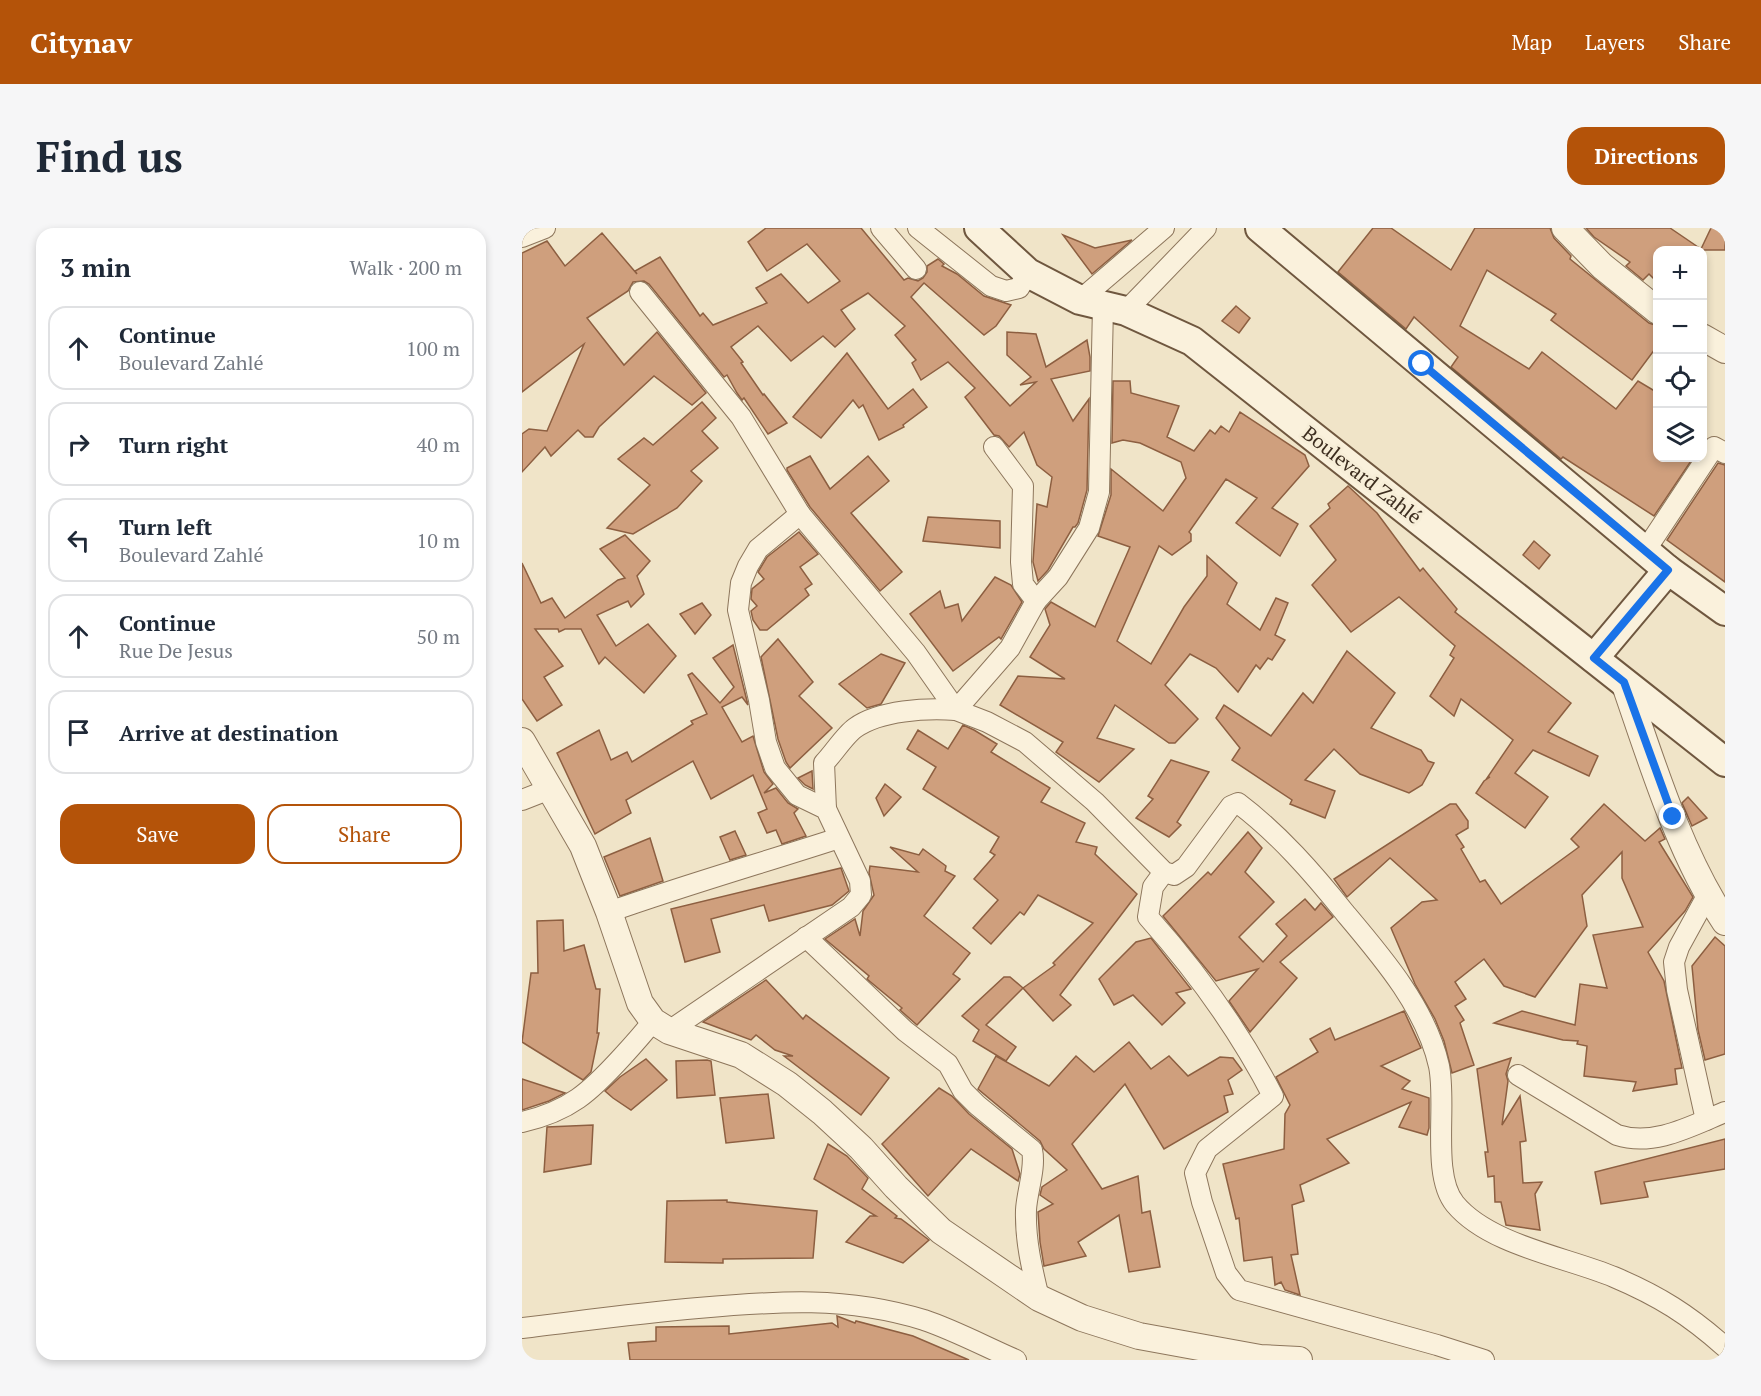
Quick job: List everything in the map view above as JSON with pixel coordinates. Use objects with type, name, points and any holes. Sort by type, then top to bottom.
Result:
[{"type":"main road","name":"Boulevard Zahlé","points":[[978,228],[1028,273],[1192,341],[1725,762]]},
{"type":"main road","points":[[1260,228],[1668,570],[1725,610]]},
{"type":"main road","points":[[1594,658],[1668,570]]},
{"type":"street","points":[[522,237],[545,228]]},
{"type":"street","points":[[881,228],[916,268]]},
{"type":"street","points":[[918,228],[991,286],[1006,291],[1019,288],[1028,273]]},
{"type":"street","points":[[956,710],[1010,648],[1036,601],[1058,577],[1089,528],[1100,492],[1103,305],[1164,228]]},
{"type":"street","points":[[1103,305],[1206,228]]},
{"type":"street","points":[[1565,228],[1602,266],[1653,307]]},
{"type":"street","points":[[640,292],[741,417],[800,514],[916,653],[956,710]]},
{"type":"street","points":[[1707,340],[1725,350]]},
{"type":"street","points":[[994,447],[1023,486],[1021,562],[1023,584],[1036,601]]},
{"type":"street","points":[[1645,551],[1714,447],[1725,453]]},
{"type":"street","points":[[800,514],[758,549],[741,583],[738,610],[759,700],[766,742],[775,768],[797,795],[826,809]]},
{"type":"street","points":[[1624,682],[1664,795],[1696,873],[1725,922]]},
{"type":"street","points":[[522,1122],[556,1112],[573,1103],[594,1087],[638,1041],[851,907],[861,895],[860,881],[826,809],[824,763],[853,728],[883,716],[931,708],[956,710],[987,722],[1032,747],[1095,802],[1164,872],[1174,875],[1186,867],[1231,806],[1238,803],[1256,817],[1327,891],[1377,950],[1424,1023],[1440,1070],[1443,1174],[1449,1195],[1455,1204],[1473,1221],[1490,1232],[1613,1277],[1659,1297],[1700,1325],[1725,1347]]},
{"type":"street","points":[[522,741],[583,846],[609,912],[640,1003],[661,1026],[741,1055],[787,1084],[861,1148],[896,1187],[941,1231],[1039,1298],[1082,1318],[1139,1335],[1263,1359],[1299,1360]]},
{"type":"street","points":[[522,800],[550,789]]},
{"type":"street","points":[[609,912],[702,880],[744,869],[838,838]]},
{"type":"street","points":[[1164,872],[1153,887],[1148,917],[1181,953],[1235,1027],[1273,1096],[1207,1149],[1195,1173],[1202,1202],[1226,1273],[1239,1290],[1484,1360]]},
{"type":"street","points":[[1706,1120],[1677,990],[1674,962],[1679,947],[1708,894]]},
{"type":"street","points":[[806,937],[905,1031],[948,1064],[963,1091],[977,1105],[1032,1150],[1033,1158],[1027,1196],[1027,1238],[1039,1298]]},
{"type":"street","points":[[1518,1075],[1617,1136],[1630,1139],[1658,1138],[1725,1112]]},
{"type":"street","points":[[522,1328],[636,1314],[766,1302],[834,1302],[876,1308],[925,1320],[1016,1360]]},
{"type":"building","points":[[766,228],[861,228],[904,280],[908,278],[918,281],[923,278],[927,272],[927,266],[938,259],[944,264],[942,266],[957,274],[984,296],[1011,305],[996,326],[984,335],[924,283],[911,297],[1010,406],[1036,382],[1020,385],[1031,377],[1007,355],[1007,332],[1036,334],[1046,367],[1087,340],[1090,371],[1051,379],[1073,421],[1089,399],[1087,490],[1078,523],[1073,527],[1048,570],[1038,581],[1033,562],[1037,504],[1047,507],[1052,477],[1037,465],[1024,432],[1009,447],[999,436],[994,435],[965,397],[975,388],[948,362],[921,380],[912,363],[916,360],[895,335],[905,326],[868,293],[841,310],[855,329],[835,347],[823,336],[791,361],[758,326],[731,347],[763,395],[787,423],[768,434],[744,398],[742,400],[737,393],[727,375],[724,377],[649,284],[644,281],[633,282],[628,291],[587,318],[624,365],[657,332],[706,393],[692,405],[654,376],[599,427],[593,437],[585,437],[578,430],[551,456],[545,447],[522,472],[522,434],[529,429],[547,431],[584,344],[522,392],[522,253],[547,241],[565,266],[602,233],[637,274],[635,271],[660,257],[700,316],[703,313],[713,325],[767,303],[756,288],[781,274],[808,303],[840,281],[807,244],[767,271],[748,242]]},
{"type":"building","points":[[1373,228],[1391,228],[1451,270],[1475,228],[1550,228],[1554,238],[1571,256],[1570,259],[1653,324],[1653,352],[1632,380],[1551,320],[1556,314],[1487,270],[1460,326],[1529,369],[1542,352],[1616,409],[1638,381],[1653,390],[1653,462],[1690,462],[1654,516],[1563,457],[1561,459],[1451,367],[1458,357],[1414,317],[1406,329],[1338,272]]},
{"type":"building","points":[[1586,228],[1670,228],[1697,246],[1653,246],[1653,278],[1649,274],[1643,280],[1626,266],[1630,262],[1594,237]]},
{"type":"building","points":[[1711,228],[1725,228],[1725,250],[1707,250],[1707,246],[1702,246]]},
{"type":"building","points":[[1063,235],[1095,248],[1132,240],[1092,274]]},
{"type":"building","points":[[1236,306],[1250,318],[1239,333],[1222,321]]},
{"type":"building","points":[[847,353],[888,409],[913,389],[927,407],[903,425],[904,427],[879,440],[863,405],[859,408],[853,400],[821,438],[793,417]]},
{"type":"building","points":[[1113,381],[1130,381],[1131,393],[1179,406],[1167,437],[1194,451],[1210,430],[1215,434],[1221,426],[1229,432],[1240,412],[1305,455],[1309,466],[1272,508],[1298,524],[1280,556],[1236,523],[1257,498],[1226,479],[1189,532],[1191,541],[1172,555],[1159,546],[1117,641],[1151,664],[1184,607],[1207,576],[1207,556],[1237,583],[1227,604],[1260,630],[1276,598],[1288,603],[1275,635],[1285,640],[1272,660],[1268,658],[1260,669],[1256,665],[1238,692],[1216,668],[1190,654],[1165,685],[1198,719],[1175,743],[1169,743],[1115,705],[1097,738],[1134,749],[1099,782],[1056,752],[1063,742],[1000,705],[1018,676],[1065,679],[1030,657],[1050,625],[1045,609],[1051,602],[1095,627],[1130,547],[1098,536],[1111,495],[1111,469],[1163,511],[1186,478],[1181,462],[1140,443],[1123,440],[1112,443]]},
{"type":"building","points":[[702,402],[716,418],[702,431],[718,448],[691,471],[702,481],[677,508],[633,534],[607,528],[650,485],[618,459],[644,438],[653,445]]},
{"type":"building","points":[[810,456],[830,489],[868,456],[889,481],[851,513],[902,572],[880,591],[810,507],[787,470]]},
{"type":"building","points":[[1718,463],[1725,465],[1725,582],[1667,540]]},
{"type":"building","points":[[1348,486],[1377,513],[1420,571],[1423,568],[1457,609],[1455,612],[1571,703],[1548,732],[1598,756],[1589,776],[1533,750],[1515,773],[1548,797],[1525,828],[1476,793],[1484,781],[1490,777],[1487,778],[1513,740],[1461,699],[1454,716],[1430,696],[1454,658],[1450,655],[1455,646],[1399,597],[1351,632],[1312,585],[1336,560],[1310,526],[1330,508],[1328,504]]},
{"type":"building","points":[[928,517],[1000,521],[1000,548],[923,541]]},
{"type":"building","points":[[799,532],[818,554],[800,567],[812,584],[805,589],[809,595],[767,630],[760,630],[753,620],[751,611],[757,606],[751,599],[752,589],[764,579],[758,572],[767,557]]},
{"type":"building","points":[[625,535],[650,561],[637,576],[644,594],[631,607],[628,601],[597,615],[616,646],[648,624],[676,656],[644,693],[605,657],[599,664],[581,629],[565,629],[559,632],[558,629],[535,629],[563,666],[544,677],[562,705],[537,721],[522,699],[522,563],[541,603],[552,598],[565,618],[618,580],[625,578],[600,549]]},
{"type":"building","points":[[1534,541],[1550,555],[1539,569],[1523,555]]},
{"type":"building","points":[[995,577],[1011,585],[1022,602],[1001,639],[999,637],[953,671],[910,614],[940,591],[945,608],[958,604],[962,621]]},
{"type":"building","points":[[702,603],[711,615],[695,634],[680,614]]},
{"type":"building","points":[[778,639],[813,682],[799,696],[832,728],[790,768],[778,739],[761,657]]},
{"type":"building","points":[[733,645],[748,705],[742,697],[722,707],[742,742],[753,736],[764,772],[773,784],[764,793],[776,788],[788,803],[798,809],[794,813],[806,836],[782,844],[776,830],[767,833],[758,813],[767,809],[753,775],[711,799],[693,761],[626,800],[631,813],[595,834],[557,753],[599,730],[611,760],[627,752],[632,762],[693,724],[691,721],[707,714],[688,675],[692,673],[720,703],[734,687],[713,658]]},
{"type":"building","points":[[1347,651],[1395,693],[1371,728],[1421,750],[1428,761],[1434,763],[1422,785],[1409,793],[1360,774],[1334,749],[1305,780],[1335,791],[1325,818],[1290,804],[1292,800],[1232,760],[1240,748],[1216,718],[1224,705],[1271,736],[1303,693],[1313,703]]},
{"type":"building","points":[[881,654],[905,663],[881,704],[867,708],[839,684]]},
{"type":"building","points":[[963,725],[997,744],[991,752],[1050,788],[1041,802],[1085,823],[1076,842],[1097,847],[1095,854],[1137,894],[1060,995],[1071,1005],[1053,1021],[1023,988],[1055,965],[1053,963],[1093,923],[1038,895],[1024,915],[1020,912],[991,944],[973,928],[998,900],[974,879],[995,855],[990,852],[999,837],[923,789],[936,767],[907,749],[918,730],[948,749]]},
{"type":"building","points":[[1171,760],[1209,772],[1177,822],[1181,825],[1169,837],[1136,818],[1153,799],[1148,796]]},
{"type":"building","points":[[812,771],[813,789],[798,778]]},
{"type":"building","points":[[885,784],[901,797],[884,816],[876,798]]},
{"type":"building","points":[[1688,797],[1707,818],[1692,826],[1682,803]]},
{"type":"building","points":[[1450,804],[1456,804],[1468,821],[1468,828],[1456,835],[1464,847],[1461,849],[1480,882],[1485,880],[1501,904],[1579,847],[1571,839],[1604,804],[1645,841],[1660,828],[1665,839],[1659,842],[1693,897],[1685,911],[1648,952],[1664,981],[1682,1068],[1675,1069],[1677,1084],[1633,1091],[1636,1082],[1584,1076],[1587,1046],[1577,1044],[1578,1041],[1563,1040],[1494,1023],[1522,1011],[1575,1025],[1580,984],[1607,988],[1593,935],[1643,927],[1622,878],[1622,852],[1582,895],[1587,926],[1535,997],[1504,986],[1484,959],[1455,982],[1466,999],[1455,1006],[1464,1020],[1460,1023],[1474,1065],[1452,1073],[1444,1041],[1435,1019],[1415,984],[1391,928],[1422,902],[1437,900],[1390,858],[1347,897],[1334,879]]},
{"type":"building","points":[[735,831],[746,855],[730,860],[720,837]]},
{"type":"building","points":[[1248,832],[1262,848],[1245,872],[1274,902],[1239,937],[1263,962],[1287,936],[1276,924],[1305,899],[1315,910],[1321,903],[1333,917],[1280,962],[1297,978],[1250,1032],[1229,1001],[1258,969],[1216,981],[1163,916],[1208,872],[1211,875]]},
{"type":"building","points":[[650,838],[663,881],[620,896],[604,857]]},
{"type":"building","points":[[890,847],[919,855],[923,849],[946,866],[945,871],[955,876],[924,916],[970,953],[953,974],[960,979],[917,1025],[900,1010],[902,1008],[867,979],[869,976],[825,939],[855,919],[860,936],[863,911],[874,895],[869,873],[870,866],[918,872]]},
{"type":"building","points":[[841,868],[849,891],[832,905],[769,921],[764,905],[711,919],[720,952],[685,962],[671,909]]},
{"type":"building","points":[[563,920],[564,951],[584,945],[596,989],[600,989],[597,1033],[599,1033],[591,1072],[583,1080],[522,1042],[531,973],[538,973],[537,921]]},
{"type":"building","points":[[1715,937],[1725,946],[1725,1054],[1705,1060],[1698,1030],[1692,966]]},
{"type":"building","points":[[1151,938],[1191,989],[1176,993],[1185,1003],[1162,1025],[1133,995],[1114,1005],[1099,979],[1136,942]]},
{"type":"building","points":[[1004,977],[1010,977],[1023,988],[986,1025],[1016,1047],[1006,1061],[973,1041],[979,1030],[962,1016]]},
{"type":"building","points":[[766,980],[803,1019],[806,1015],[889,1078],[861,1115],[784,1056],[793,1056],[775,1050],[756,1035],[751,1040],[703,1022]]},
{"type":"building","points":[[1404,1011],[1421,1048],[1381,1066],[1410,1081],[1402,1089],[1429,1098],[1427,1135],[1399,1127],[1411,1102],[1327,1139],[1349,1163],[1300,1185],[1304,1201],[1292,1205],[1298,1254],[1291,1255],[1300,1295],[1285,1290],[1281,1282],[1275,1285],[1272,1257],[1244,1261],[1239,1218],[1236,1219],[1223,1164],[1284,1149],[1285,1114],[1290,1105],[1276,1077],[1318,1052],[1310,1039],[1330,1028],[1335,1040]]},
{"type":"building","points":[[1129,1042],[1151,1069],[1169,1056],[1188,1076],[1220,1057],[1233,1058],[1242,1070],[1228,1080],[1233,1094],[1224,1096],[1228,1112],[1164,1149],[1125,1084],[1072,1144],[1102,1189],[1138,1176],[1142,1213],[1150,1211],[1160,1267],[1129,1272],[1119,1215],[1078,1242],[1086,1256],[1044,1266],[1038,1212],[1053,1204],[1040,1195],[1042,1187],[1067,1170],[1044,1149],[1040,1141],[978,1089],[996,1056],[1049,1086],[1076,1056],[1094,1072]]},
{"type":"building","points":[[1511,1058],[1506,1074],[1508,1081],[1502,1125],[1520,1096],[1526,1141],[1520,1142],[1523,1183],[1542,1182],[1535,1194],[1540,1230],[1506,1225],[1501,1202],[1495,1202],[1494,1176],[1488,1177],[1485,1152],[1488,1152],[1477,1069]]},
{"type":"building","points":[[646,1059],[667,1080],[631,1110],[605,1091],[620,1077]]},
{"type":"building","points":[[676,1061],[711,1061],[715,1095],[677,1098]]},
{"type":"building","points":[[522,1079],[565,1093],[522,1110]]},
{"type":"building","points":[[939,1088],[952,1096],[969,1114],[1012,1149],[1020,1174],[1018,1181],[971,1149],[928,1196],[882,1144]]},
{"type":"building","points":[[768,1094],[774,1138],[726,1143],[720,1098]]},
{"type":"building","points":[[593,1125],[591,1164],[544,1172],[547,1127]]},
{"type":"building","points":[[1725,1139],[1725,1169],[1644,1182],[1648,1197],[1601,1204],[1595,1172]]},
{"type":"building","points":[[828,1144],[847,1156],[868,1178],[862,1189],[897,1216],[895,1218],[901,1219],[929,1240],[903,1263],[846,1242],[870,1216],[876,1216],[814,1179]]},
{"type":"building","points":[[727,1200],[727,1202],[817,1211],[813,1258],[723,1259],[723,1263],[665,1262],[667,1201]]},
{"type":"building","points":[[837,1316],[855,1323],[856,1321],[913,1336],[969,1360],[630,1360],[628,1343],[656,1341],[656,1327],[729,1326],[729,1334],[832,1323],[838,1327]]},
{"type":"route","points":[[1422,364],[1668,570],[1594,658],[1624,682],[1673,817]]}]
